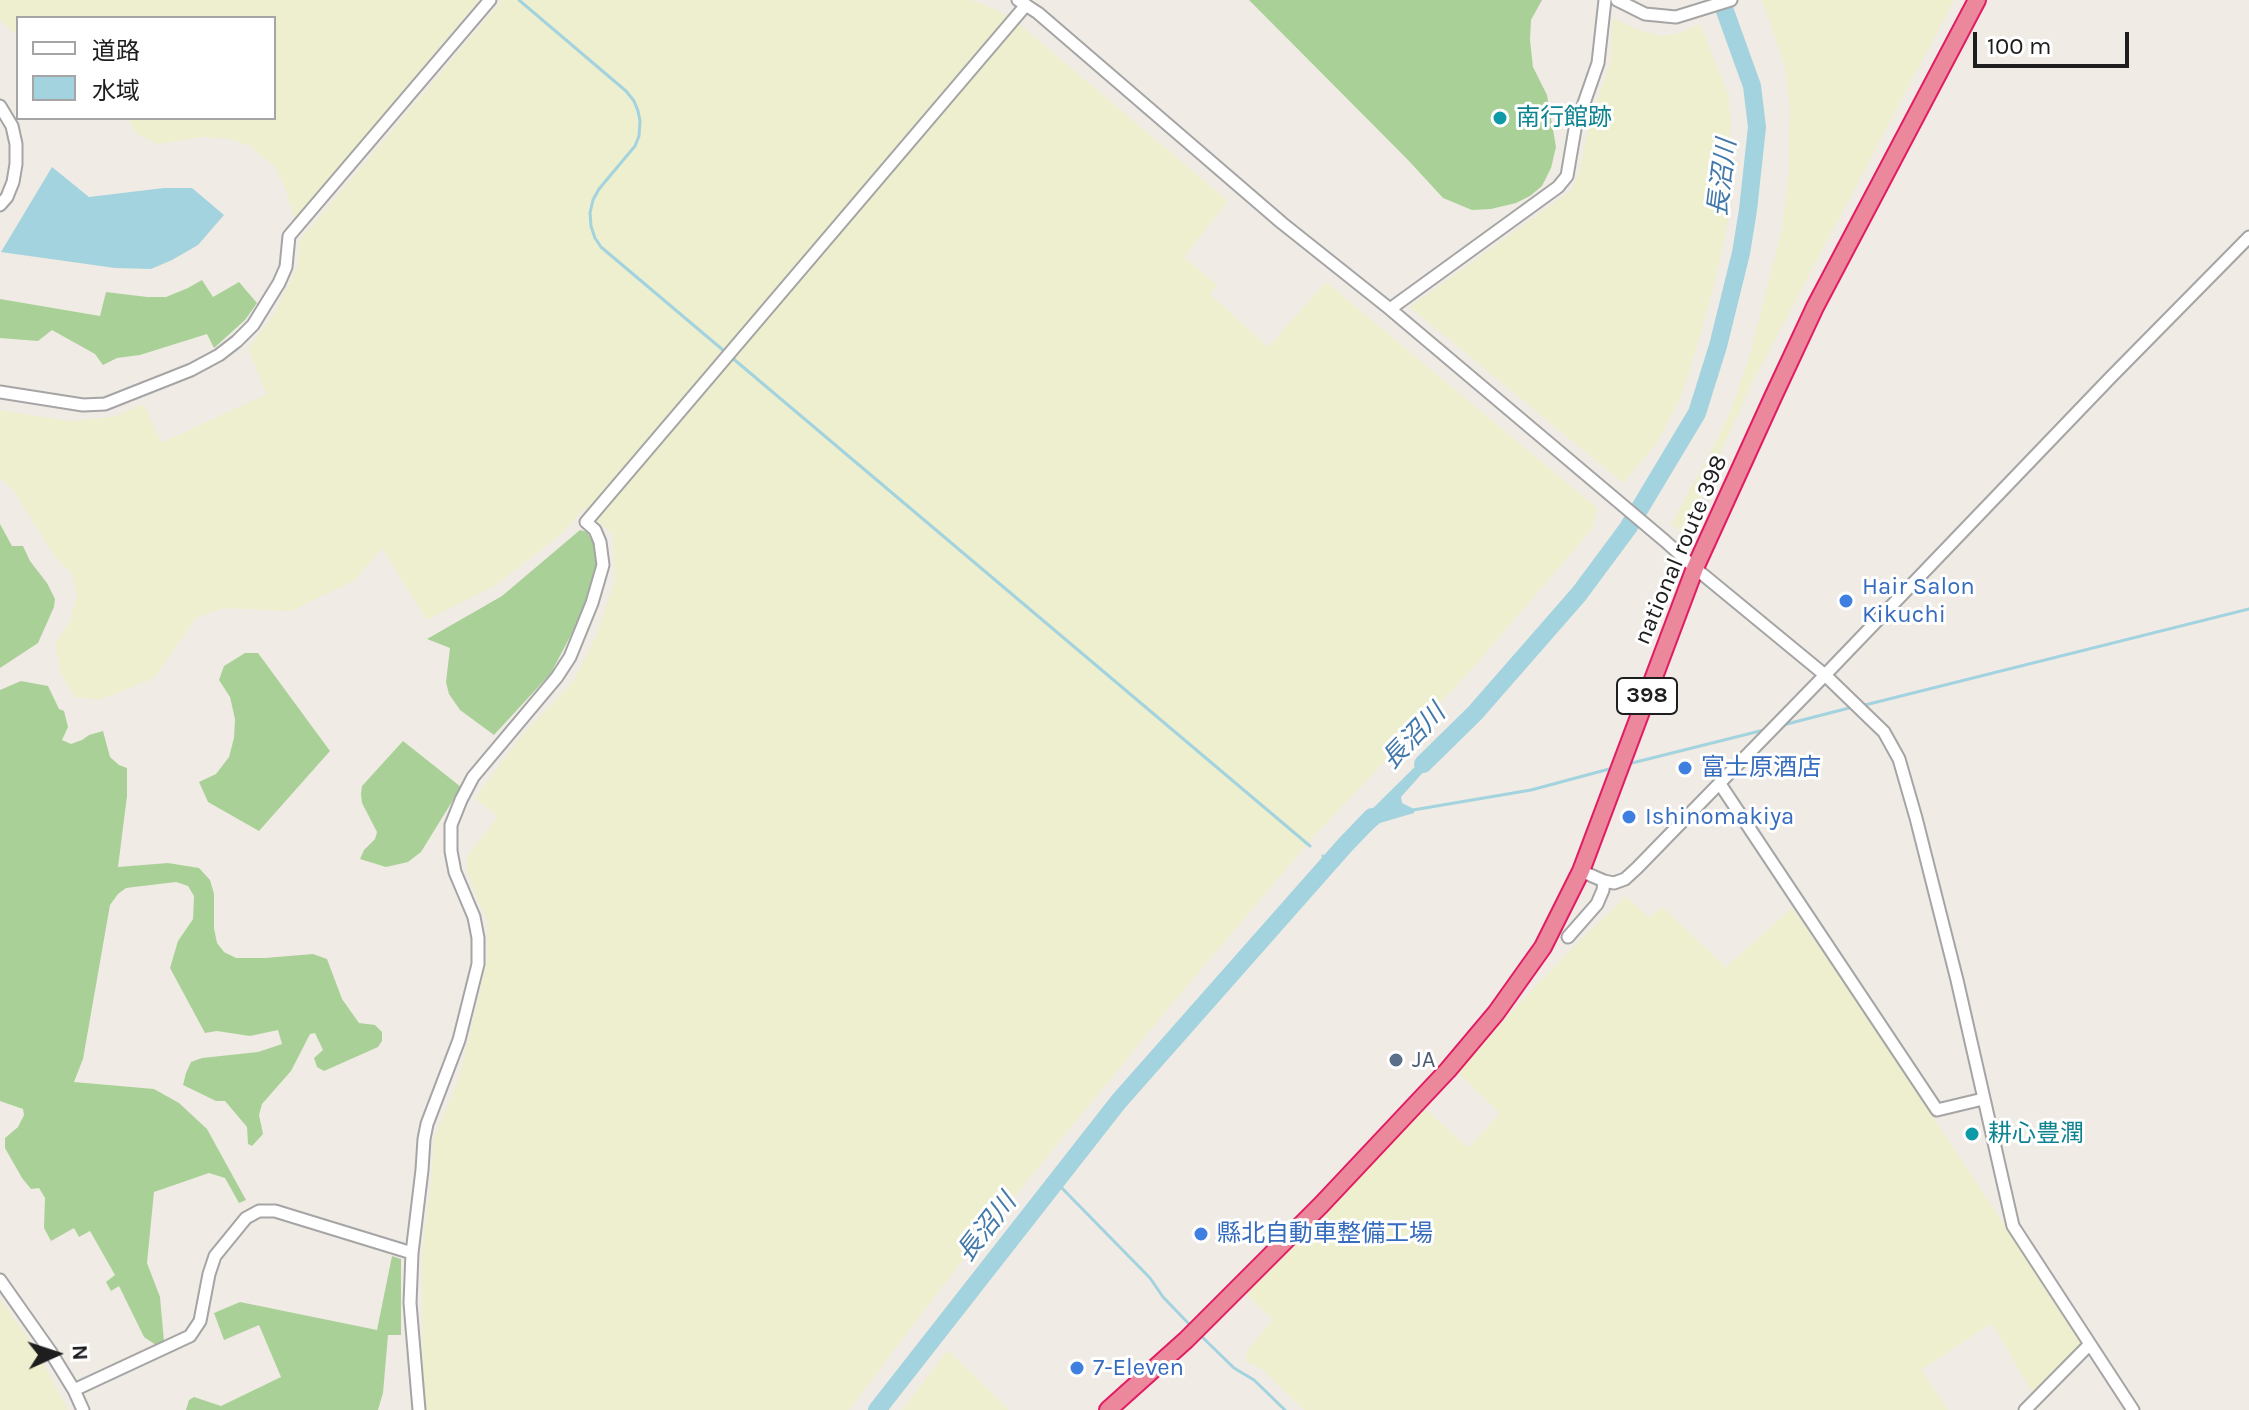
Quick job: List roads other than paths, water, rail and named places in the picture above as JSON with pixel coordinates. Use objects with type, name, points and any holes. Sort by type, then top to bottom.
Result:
[{"type":"highway","name":"national route 398","points":[[1108,1410],[1186,1340],[1321,1205],[1474,1041],[1543,947],[1581,871],[1695,568],[1815,307],[1977,0]]},
{"type":"street","points":[[0,392],[83,405],[105,404],[191,370],[237,341],[253,325],[279,283],[286,267],[289,236],[490,0]]},
{"type":"street","points":[[1390,309],[1558,187],[1567,176],[1575,129],[1598,63],[1605,0]]},
{"type":"street","points":[[1617,0],[1645,14],[1660,17],[1676,17],[1731,0]]},
{"type":"street","points":[[419,1410],[410,1303],[412,1253],[427,1124],[459,1040],[478,964],[474,917],[455,872],[451,851],[451,825],[461,800],[473,777],[557,677],[582,631],[603,565],[600,542],[595,530],[586,522],[1022,3],[1038,13],[1282,223],[1390,309],[1825,675],[1884,732],[1902,767],[1953,965],[2013,1226],[2133,1410]]},
{"type":"street","points":[[0,106],[12,126],[16,154],[13,182],[0,205]]},
{"type":"street","points":[[1581,871],[1614,883],[1625,879],[2249,237]]},
{"type":"street","points":[[1720,784],[1937,1110],[1983,1099]]},
{"type":"street","points":[[1568,937],[1597,904],[1604,881]]},
{"type":"street","points":[[74,1390],[190,1336],[200,1321],[215,1256],[246,1218],[259,1211],[275,1211],[412,1253]]},
{"type":"street","points":[[0,1280],[43,1341],[83,1410]]},
{"type":"street","points":[[2025,1410],[2090,1344]]},
{"type":"water","points":[[52,167],[89,197],[164,188],[192,188],[224,215],[198,245],[151,269],[115,268],[1,252]]},
{"type":"water","points":[[1438,744],[1443,750],[1401,797],[1402,803],[1414,809],[1414,813],[1380,823],[1361,839],[1352,829]]},
{"type":"waterway","points":[[519,0],[626,91],[638,111],[639,136],[635,146],[593,200],[591,226],[601,247],[1310,846]]},
{"type":"waterway","name":"長沼川","points":[[1423,764],[1475,713],[1579,594],[1628,528],[1697,413],[1718,346],[1741,253],[1757,127],[1752,86],[1721,0]]},
{"type":"waterway","points":[[1861,706],[2249,609]]},
{"type":"waterway","points":[[1783,725],[1853,707]]},
{"type":"waterway","points":[[1628,764],[1768,729]]},
{"type":"waterway","points":[[1413,810],[1531,790],[1613,768]]},
{"type":"waterway","name":"長沼川","points":[[877,1410],[1119,1101],[1372,817]]},
{"type":"waterway","points":[[1323,856],[1331,862]]},
{"type":"waterway","points":[[1056,1182],[1150,1278],[1163,1297],[1190,1325]]},
{"type":"waterway","points":[[1198,1333],[1285,1410]]},
{"type":"place","name":"南行館跡","points":[[1500,118]]},
{"type":"place","name":"Hair Salon Kikuchi","points":[[1846,601]]},
{"type":"place","name":"富士原酒店","points":[[1685,768]]},
{"type":"place","name":"Ishinomakiya","points":[[1629,817]]},
{"type":"place","name":"JA","points":[[1396,1060]]},
{"type":"place","name":"耕心豊潤","points":[[1972,1134]]},
{"type":"place","name":"縣北自動車整備工場","points":[[1201,1234]]},
{"type":"place","name":"7-Eleven","points":[[1077,1368]]}]
